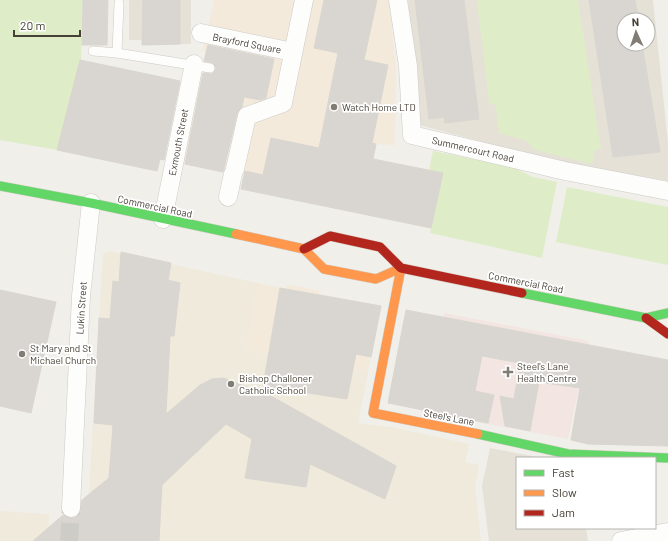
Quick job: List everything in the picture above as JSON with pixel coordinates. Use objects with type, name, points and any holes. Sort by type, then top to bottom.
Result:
[{"type":"main road","name":"Commercial Road","points":[[0,186],[304,249]]},
{"type":"main road","points":[[330,236],[338,237],[380,246],[401,268],[376,279],[324,268],[304,249],[330,236]]},
{"type":"main road","name":"Commercial Road","points":[[401,268],[646,318],[668,313]]},
{"type":"main road","name":"Steel's Lane","points":[[401,268],[373,414],[537,446],[568,454],[628,457]]},
{"type":"main road","name":"Commercial Road","points":[[646,318],[668,334]]},
{"type":"main road","name":"Steel's Lane","points":[[656,458],[668,458]]},
{"type":"street","name":"Brayford Square","points":[[228,197],[247,116],[283,103],[304,0]]},
{"type":"street","name":"Summercourt Road","points":[[398,0],[408,66],[412,135],[565,171],[668,191]]},
{"type":"street","name":"Brayford Square","points":[[201,33],[294,52]]},
{"type":"street","name":"Exmouth Street","points":[[163,219],[202,66]]},
{"type":"street","name":"Lukin Street","points":[[71,508],[81,296],[91,204]]},
{"type":"street","points":[[621,541],[668,532]]},
{"type":"lane","points":[[117,53],[119,3]]},
{"type":"lane","points":[[93,52],[117,53],[202,66]]},
{"type":"shaded area","points":[[129,0],[191,0],[191,44],[142,45],[142,40],[129,40]]},
{"type":"shaded area","points":[[214,0],[389,0],[396,69],[395,145],[376,144],[322,133],[319,148],[271,138],[263,175],[241,170],[240,175],[183,164],[207,52],[203,51]]},
{"type":"shaded area","points":[[408,0],[653,0],[654,12],[616,12],[616,52],[656,52],[656,29],[668,143],[668,181],[550,160],[419,125]]},
{"type":"shaded area","name":"Bishop Challoner Catholic School","points":[[109,251],[258,283],[246,350],[368,372],[358,423],[391,427],[469,444],[465,462],[479,465],[475,487],[481,541],[0,541],[0,511],[49,514],[49,527],[89,494],[103,254]]},
{"type":"shaded area","points":[[258,283],[286,289],[287,285],[302,287],[319,291],[319,294],[382,306],[368,372],[246,350]]},
{"type":"shaded area","name":"Steel's Lane Health Centre","points":[[444,313],[589,341],[568,439],[424,412]]},
{"type":"shaded area","points":[[490,448],[537,457],[516,457],[516,529],[586,529],[588,541],[489,541],[482,486]]},
{"type":"green space","points":[[0,0],[83,0],[81,59],[57,150],[0,140]]},
{"type":"green space","points":[[578,0],[601,150],[595,149],[592,164],[535,150],[527,141],[499,133],[495,104],[489,104],[477,1]]},
{"type":"green space","points":[[433,151],[512,167],[533,177],[557,182],[542,258],[430,233],[443,174],[429,170]]},
{"type":"green space","points":[[567,187],[668,207],[668,265],[556,242]]},
{"type":"building","points":[[83,0],[108,0],[107,45],[82,45]]},
{"type":"building","points":[[143,0],[180,0],[180,44],[142,45]]},
{"type":"building","points":[[324,0],[377,0],[364,60],[388,65],[372,143],[376,144],[373,159],[443,173],[431,228],[241,189],[245,171],[263,175],[271,138],[319,148],[338,53],[314,48]]},
{"type":"building","points":[[415,0],[464,0],[479,119],[445,123],[444,117],[429,119]]},
{"type":"building","points":[[589,0],[635,0],[637,12],[616,12],[616,52],[643,52],[660,152],[613,157]]},
{"type":"building","points":[[208,45],[274,59],[266,98],[260,100],[244,97],[242,107],[237,114],[223,172],[185,164],[203,73],[212,74],[216,69],[213,63],[204,61]]},
{"type":"building","points":[[80,60],[180,81],[164,160],[160,159],[157,171],[57,150]]},
{"type":"building","points":[[121,252],[171,263],[168,280],[180,283],[174,336],[170,336],[166,414],[200,385],[212,379],[223,378],[269,395],[396,466],[385,499],[310,464],[306,487],[245,478],[252,439],[226,424],[162,485],[159,541],[33,541],[63,515],[70,518],[76,517],[80,513],[82,500],[109,478],[113,425],[94,423],[99,318],[110,319],[113,281],[119,282]]},
{"type":"building","points":[[280,288],[381,306],[371,357],[356,354],[347,399],[263,386]]},
{"type":"building","name":"St Mary and St Michael Church","points":[[0,290],[56,302],[31,413],[0,406]]},
{"type":"building","points":[[406,310],[668,360],[668,446],[588,444],[571,440],[580,388],[539,382],[530,431],[505,426],[500,396],[514,399],[520,363],[482,356],[475,391],[494,395],[488,423],[388,403]]},
{"type":"tunnel","points":[[69,541],[71,508]]},
{"type":"traffic: fast","points":[[0,186],[91,203],[236,234]]},
{"type":"traffic: fast","points":[[522,293],[646,318],[668,313]]},
{"type":"traffic: fast","points":[[478,434],[568,454],[643,457]]},
{"type":"traffic: fast","points":[[656,458],[668,458]]},
{"type":"traffic: slow","points":[[236,234],[304,249],[324,269],[376,279],[401,268]]},
{"type":"traffic: slow","points":[[401,268],[373,413],[478,434]]},
{"type":"traffic: jam","points":[[304,249],[330,236],[380,247],[401,268],[522,293]]},
{"type":"traffic: jam","points":[[646,318],[668,334]]},
{"type":"place","name":"Watch Home LTD","points":[[334,107]]},
{"type":"place","name":"St Mary and St Michael Church","points":[[22,354]]},
{"type":"place","name":"Steel's Lane Health Centre","points":[[508,372]]},
{"type":"place","name":"Bishop Challoner Catholic School","points":[[231,384]]}]
